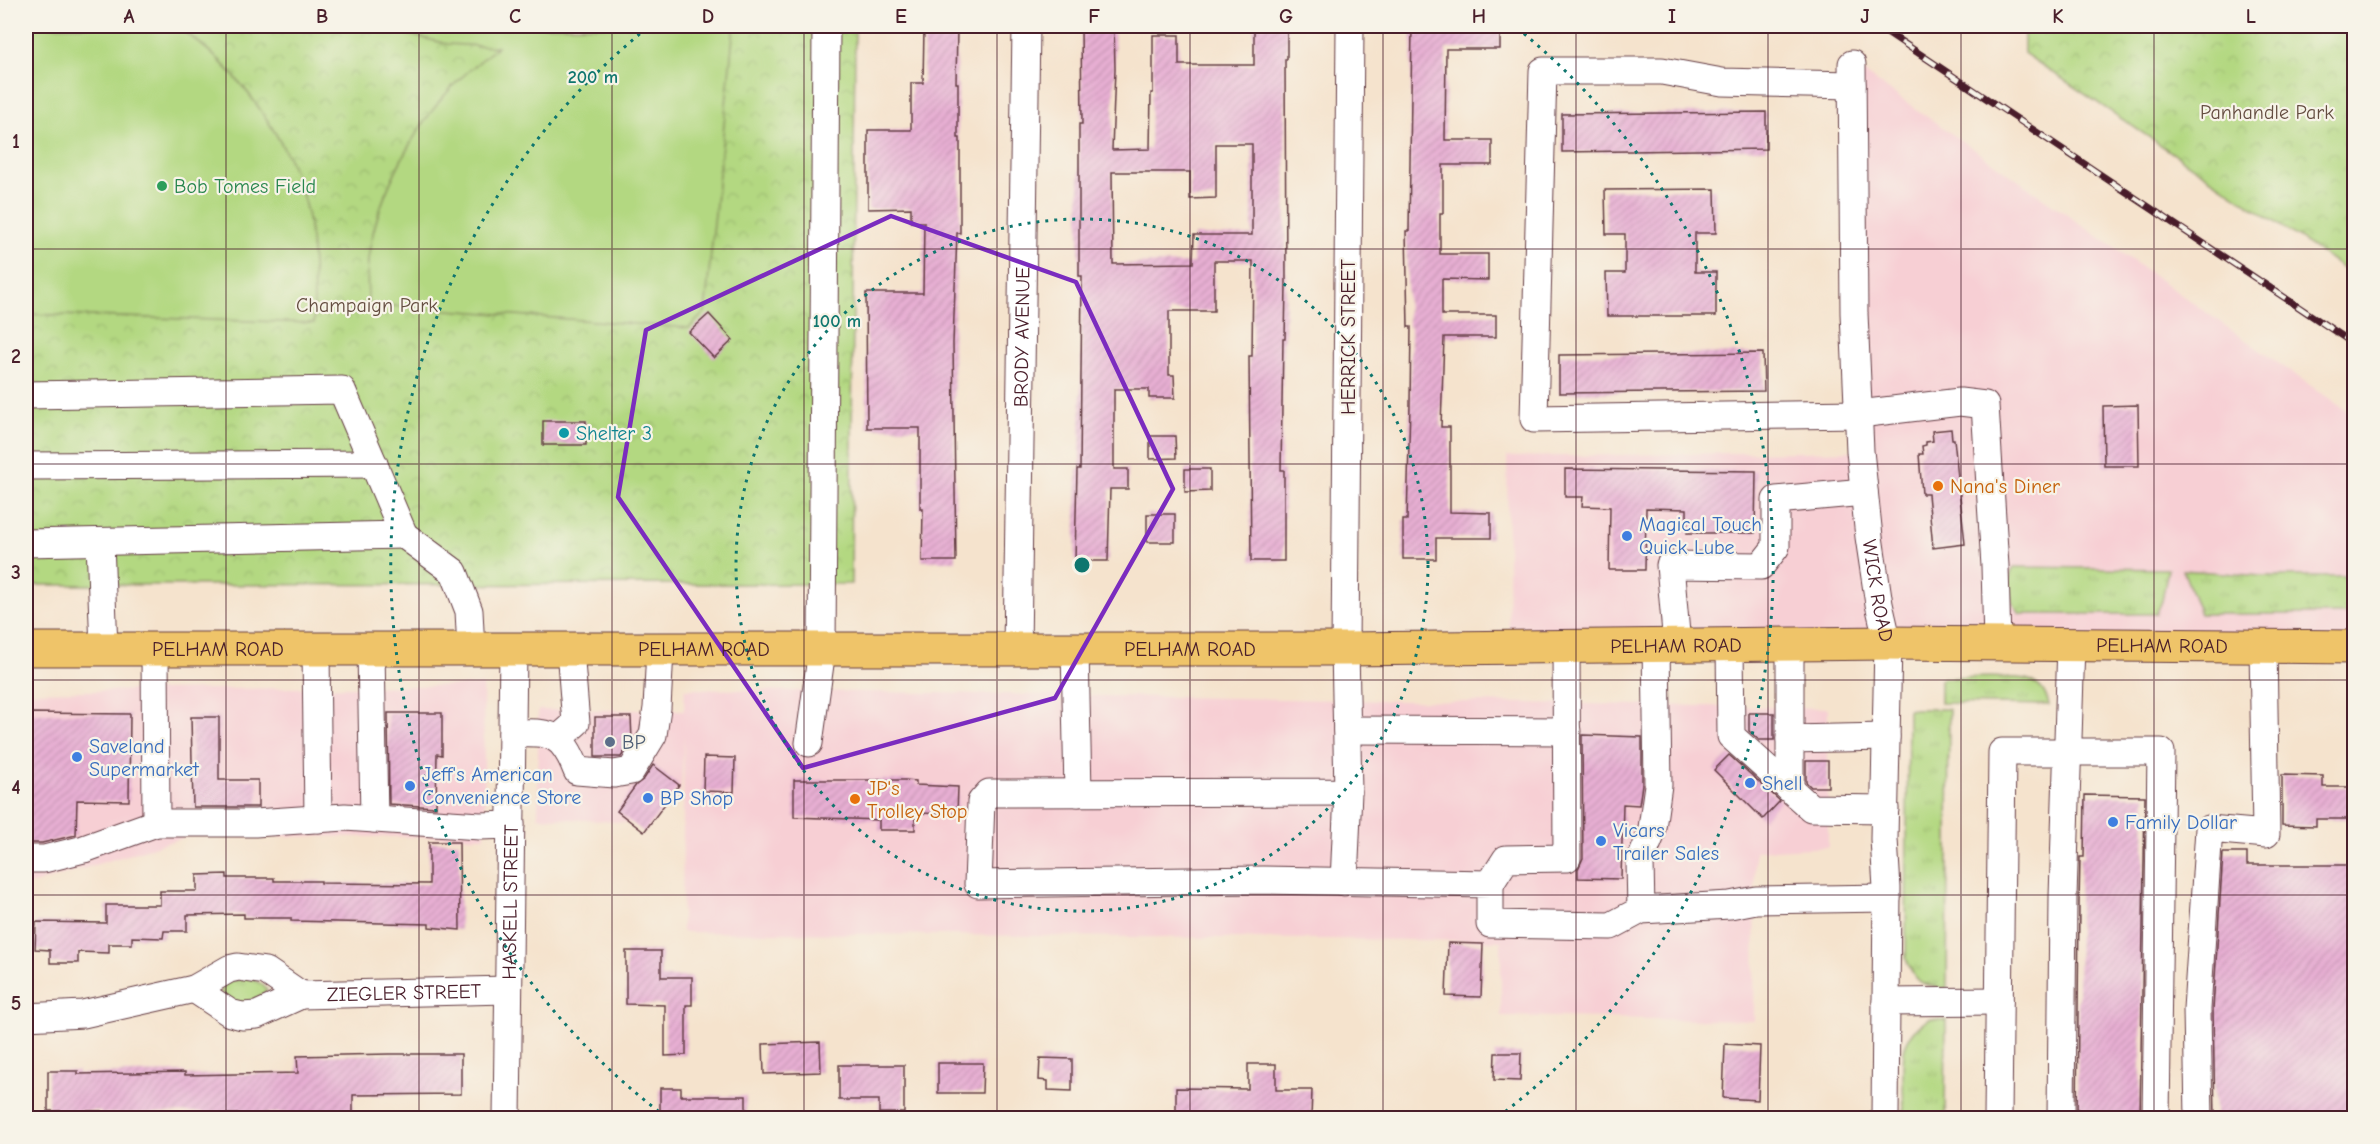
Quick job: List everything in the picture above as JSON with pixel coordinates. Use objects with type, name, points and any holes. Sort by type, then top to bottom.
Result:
[{"type":"main road","name":"PELHAM ROAD","points":[[26,649],[1345,649],[1888,643],[2355,647]]},
{"type":"street","points":[[809,743],[822,650],[826,26]]},
{"type":"street","name":"BRODY AVENUE","points":[[1017,649],[1026,26]]},
{"type":"street","name":"HERRICK STREET","points":[[1344,882],[1348,792],[1345,649],[1350,26]]},
{"type":"street","name":"WICK ROAD","points":[[1859,414],[1533,419],[1543,71],[1662,70],[1722,82],[1852,75],[1854,314],[1859,414],[1864,492],[1879,604],[1888,643],[1884,1119]]},
{"type":"street","points":[[26,395],[342,390],[404,535],[454,572],[469,611],[471,650]]},
{"type":"street","points":[[1859,414],[1960,402],[1985,405],[1995,566],[1997,644]]},
{"type":"street","points":[[26,466],[374,464]]},
{"type":"street","points":[[1641,910],[1640,862],[1651,835],[1658,785],[1670,565],[1761,567],[1776,547],[1776,500],[1864,492]]},
{"type":"street","points":[[26,543],[404,535]]},
{"type":"street","points":[[100,542],[104,649]]},
{"type":"street","points":[[1790,644],[1790,789]]},
{"type":"street","points":[[2061,1119],[2062,897],[2071,644]]},
{"type":"street","points":[[1730,645],[1731,736],[1811,808],[1885,809]]},
{"type":"street","points":[[1566,646],[1567,858],[1506,859],[1490,884],[1490,924],[1611,927],[1641,910],[1730,905],[1756,900],[1887,898]]},
{"type":"street","points":[[2199,1119],[2197,1009],[2208,830],[2266,834],[2263,646]]},
{"type":"street","points":[[154,649],[156,824]]},
{"type":"street","points":[[1075,649],[1078,793]]},
{"type":"street","points":[[316,650],[318,819]]},
{"type":"street","points":[[371,650],[374,819]]},
{"type":"street","name":"HASKELL STREET","points":[[507,1119],[513,650]]},
{"type":"street","points":[[559,738],[576,723],[570,650]]},
{"type":"street","points":[[512,734],[536,732],[559,738],[570,752],[577,771],[614,774],[632,771],[653,735],[660,650]]},
{"type":"street","points":[[1347,730],[1567,731]]},
{"type":"street","points":[[1790,739],[1886,737]]},
{"type":"street","points":[[1998,1119],[2002,752],[2161,752],[2156,1119]]},
{"type":"street","points":[[1348,792],[989,793],[981,802],[978,884],[1263,880],[1490,884]]},
{"type":"street","points":[[26,859],[44,859],[84,849],[156,824],[255,823],[345,818],[480,826],[511,825]]},
{"type":"street","name":"ZIEGLER STREET","points":[[26,1017],[83,1014],[194,989],[229,969],[246,967],[266,970],[302,995]]},
{"type":"street","name":"ZIEGLER STREET","points":[[194,989],[230,1013],[242,1016],[257,1015],[302,995],[507,990]]},
{"type":"street","points":[[1886,1002],[1999,1000]]},
{"type":"highlighted area","points":[[891,216],[1076,282],[1173,489],[1055,698],[803,768],[618,497],[646,330]]},
{"type":"shaded area","points":[[1852,64],[2354,416],[2354,647],[1509,647],[1507,457],[1860,451]]},
{"type":"shaded area","points":[[483,685],[485,837],[189,836],[33,884],[26,884],[26,692]]},
{"type":"shaded area","points":[[685,689],[1828,708],[1828,847],[1755,851],[1754,1021],[1501,1016],[1501,941],[682,932],[684,732],[681,791],[644,832],[632,823],[538,817],[538,710],[684,710]]},
{"type":"green space","name":"Champaign Park","points":[[26,26],[855,26],[851,584],[26,585]]},
{"type":"green space","name":"Bob Tomes Field","points":[[26,26],[175,26],[219,61],[258,107],[275,133],[300,186],[311,240],[314,323],[26,314]]},
{"type":"green space","points":[[386,26],[734,26],[705,312],[689,328],[368,304],[368,265],[374,229],[381,205],[402,158],[415,135],[445,94],[497,47],[447,44],[403,33]]},
{"type":"green space","name":"Panhandle Park","points":[[2024,26],[2354,26],[2354,275],[2024,53]]},
{"type":"green space","points":[[2014,567],[2168,569],[2162,601],[2156,614],[2020,614],[2013,603],[2009,585]]},
{"type":"green space","points":[[2183,570],[2262,576],[2354,576],[2354,614],[2200,614]]},
{"type":"green space","points":[[1943,678],[2023,678],[2036,684],[2042,690],[2049,705],[1940,703],[1940,680]]},
{"type":"green space","points":[[1949,709],[1947,988],[1920,982],[1912,973],[1906,958],[1908,710]]},
{"type":"green space","points":[[247,977],[262,984],[267,990],[255,1002],[232,1004],[221,992],[225,983]]},
{"type":"green space","points":[[1930,1019],[1946,1020],[1945,1118],[1904,1118],[1905,1047],[1915,1030]]},
{"type":"building","points":[[1081,26],[1114,26],[1112,150],[1150,149],[1153,35],[1179,35],[1179,65],[1254,65],[1254,26],[1287,26],[1287,59],[1285,59],[1286,284],[1281,470],[1284,470],[1284,561],[1251,561],[1249,356],[1252,356],[1253,261],[1214,261],[1214,311],[1169,311],[1169,375],[1174,375],[1175,398],[1149,398],[1149,389],[1114,389],[1114,469],[1128,469],[1128,489],[1110,489],[1108,561],[1075,561],[1077,469],[1080,469],[1082,276],[1079,276],[1079,124],[1082,124]],"holes":[[[1216,144],[1252,144],[1252,235],[1194,235],[1193,263],[1113,264],[1112,172],[1190,172],[1190,199],[1216,198]]]},
{"type":"building","points":[[1412,26],[1500,26],[1500,49],[1446,49],[1445,140],[1492,140],[1492,165],[1443,165],[1443,213],[1440,213],[1440,254],[1488,254],[1488,280],[1442,279],[1442,315],[1496,315],[1496,337],[1444,337],[1441,427],[1450,427],[1450,512],[1491,513],[1491,538],[1436,538],[1436,559],[1403,559],[1403,520],[1407,520],[1410,404],[1411,327],[1408,327],[1406,231],[1409,231]]},
{"type":"building","points":[[924,28],[957,28],[956,83],[958,83],[958,138],[960,138],[960,233],[957,233],[953,343],[956,561],[922,561],[920,428],[867,428],[866,293],[923,293],[924,222],[911,222],[911,208],[868,209],[868,130],[911,130],[911,83],[923,83]]},
{"type":"building","points":[[1766,112],[1766,149],[1562,152],[1562,114]]},
{"type":"building","points":[[1715,189],[1716,233],[1695,233],[1695,272],[1716,272],[1716,316],[1607,316],[1606,273],[1625,273],[1625,234],[1606,234],[1605,190]]},
{"type":"building","points":[[709,314],[733,340],[714,358],[689,332]]},
{"type":"building","points":[[1763,353],[1764,391],[1559,393],[1559,355]]},
{"type":"building","points":[[2138,405],[2139,466],[2104,466],[2103,406]]},
{"type":"building","name":"Shelter 3","points":[[543,421],[586,421],[586,445],[543,445]]},
{"type":"building","name":"Nana's Diner","points":[[1951,429],[1965,544],[1933,548],[1928,494],[1922,494],[1919,454],[1923,454],[1922,446],[1926,445],[1926,442],[1933,441],[1932,431]]},
{"type":"building","points":[[1150,436],[1175,436],[1176,458],[1150,459]]},
{"type":"building","points":[[1185,469],[1210,469],[1210,491],[1185,492]]},
{"type":"building","points":[[1565,469],[1756,471],[1755,533],[1687,533],[1687,509],[1646,508],[1645,570],[1609,570],[1610,507],[1582,506],[1583,497],[1565,497]]},
{"type":"building","points":[[1147,514],[1175,514],[1175,542],[1147,542]]},
{"type":"building","name":"Saveland Supermarket","points":[[26,713],[130,714],[129,801],[77,800],[76,835],[42,843],[26,843]]},
{"type":"building","name":"Jeff's American Convenience Store","points":[[388,713],[442,713],[442,755],[437,754],[436,807],[389,804]]},
{"type":"building","points":[[1749,713],[1774,713],[1774,740],[1759,740],[1749,731]]},
{"type":"building","points":[[191,717],[219,717],[219,780],[258,780],[258,807],[193,807]]},
{"type":"building","points":[[595,717],[631,717],[632,740],[621,757],[595,757]]},
{"type":"building","name":"Vicars Trailer Sales","points":[[1582,735],[1642,737],[1642,784],[1639,805],[1623,804],[1621,879],[1578,878],[1578,869],[1583,858]]},
{"type":"building","name":"Shell","points":[[1729,755],[1780,801],[1763,819],[1714,770]]},
{"type":"building","points":[[704,757],[735,758],[734,792],[703,791]]},
{"type":"building","points":[[1806,761],[1828,761],[1828,787],[1811,787],[1806,782]]},
{"type":"building","name":"BP Shop","points":[[653,765],[679,785],[644,832],[617,811]]},
{"type":"building","points":[[2282,775],[2323,776],[2323,787],[2355,787],[2355,819],[2316,819],[2316,826],[2282,825]]},
{"type":"building","name":"JP's Trolley Stop","points":[[794,780],[905,780],[916,781],[916,785],[958,787],[957,814],[915,813],[915,830],[879,830],[879,820],[794,817]]},
{"type":"building","points":[[2085,795],[2145,796],[2140,1119],[2077,1119],[2080,857],[2084,857]]},
{"type":"building","points":[[429,842],[459,842],[460,930],[429,927],[429,924],[291,921],[291,918],[244,918],[244,914],[187,915],[187,931],[164,931],[163,938],[132,937],[132,944],[109,944],[109,953],[78,952],[78,963],[50,963],[50,950],[35,949],[36,922],[106,923],[106,905],[160,905],[160,891],[197,891],[197,875],[227,874],[227,878],[274,878],[274,881],[321,881],[321,883],[429,884]]},
{"type":"building","points":[[2223,853],[2247,853],[2247,865],[2355,865],[2355,1119],[2215,1119],[2213,1009]]},
{"type":"building","points":[[1448,943],[1483,944],[1481,997],[1446,996]]},
{"type":"building","points":[[626,951],[661,951],[661,977],[692,977],[692,1005],[686,1005],[686,1055],[665,1056],[665,1005],[626,1004]]},
{"type":"building","points":[[820,1042],[821,1072],[764,1074],[763,1044]]},
{"type":"building","points":[[1725,1044],[1760,1046],[1758,1100],[1723,1098]]},
{"type":"building","points":[[1495,1053],[1521,1053],[1520,1081],[1494,1080]]},
{"type":"building","points":[[461,1054],[461,1094],[353,1095],[353,1119],[288,1119],[288,1113],[203,1115],[203,1112],[101,1114],[101,1111],[48,1111],[48,1071],[78,1071],[78,1074],[185,1072],[185,1075],[298,1073],[297,1056]]},
{"type":"building","points":[[1040,1058],[1072,1059],[1072,1091],[1048,1090],[1048,1081],[1039,1080]]},
{"type":"building","points":[[938,1063],[983,1063],[982,1093],[938,1093]]},
{"type":"building","points":[[1248,1064],[1276,1064],[1276,1090],[1312,1090],[1311,1119],[1176,1119],[1176,1088],[1248,1089]]},
{"type":"building","points":[[839,1065],[904,1065],[904,1113],[879,1113],[879,1100],[839,1100]]},
{"type":"building","points":[[660,1088],[681,1088],[681,1096],[746,1096],[746,1119],[694,1119],[694,1116],[660,1116]]},
{"type":"railway","points":[[1878,26],[2354,344]]},
{"type":"place","name":"Bob Tomes Field","points":[[162,186]]},
{"type":"place","name":"Shelter 3","points":[[564,433]]},
{"type":"place","name":"Nana's Diner","points":[[1938,486]]},
{"type":"place","name":"Magical Touch Quick Lube","points":[[1627,536]]},
{"type":"place","name":"BP","points":[[610,742]]},
{"type":"place","name":"Saveland Supermarket","points":[[77,757]]},
{"type":"place","name":"Shell","points":[[1750,783]]},
{"type":"place","name":"Jeff's American Convenience Store","points":[[410,786]]},
{"type":"place","name":"BP Shop","points":[[648,798]]},
{"type":"place","name":"JP's Trolley Stop","points":[[855,799]]},
{"type":"place","name":"Family Dollar","points":[[2113,822]]},
{"type":"place","name":"Vicars Trailer Sales","points":[[1601,841]]}]
